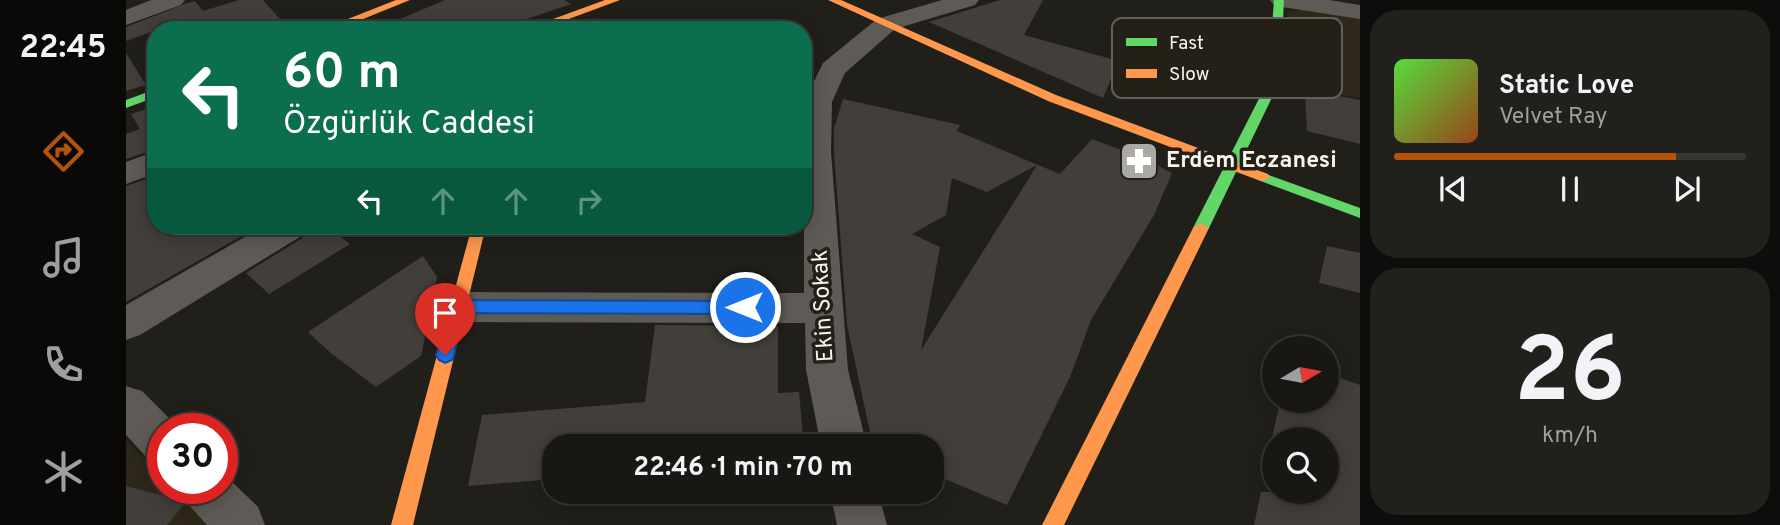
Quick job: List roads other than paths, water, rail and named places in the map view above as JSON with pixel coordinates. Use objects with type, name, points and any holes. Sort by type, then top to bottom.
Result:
[{"type":"street","points":[[126,18],[173,0]]},
{"type":"street","points":[[349,21],[405,0]]},
{"type":"street","points":[[833,0],[1052,98],[1360,213]]},
{"type":"street","points":[[886,24],[967,0]]},
{"type":"street","points":[[1279,18],[1280,0],[1360,12]]},
{"type":"street","points":[[551,21],[603,1]]},
{"type":"street","name":"Ekin Sokak","points":[[841,434],[827,370],[815,152],[818,102],[832,69],[886,24]]},
{"type":"street","points":[[126,104],[147,96]]},
{"type":"street","points":[[1052,525],[1266,98]]},
{"type":"street","points":[[126,174],[147,165]]},
{"type":"street","points":[[126,324],[276,235]]},
{"type":"street","points":[[402,525],[477,235]]},
{"type":"street","points":[[457,307],[823,308]]},
{"type":"street","points":[[126,405],[147,427]]},
{"type":"street","points":[[220,504],[240,525]]},
{"type":"street","points":[[857,504],[862,525]]},
{"type":"place","name":"Erdem Eczanesi","points":[[1139,161]]}]
